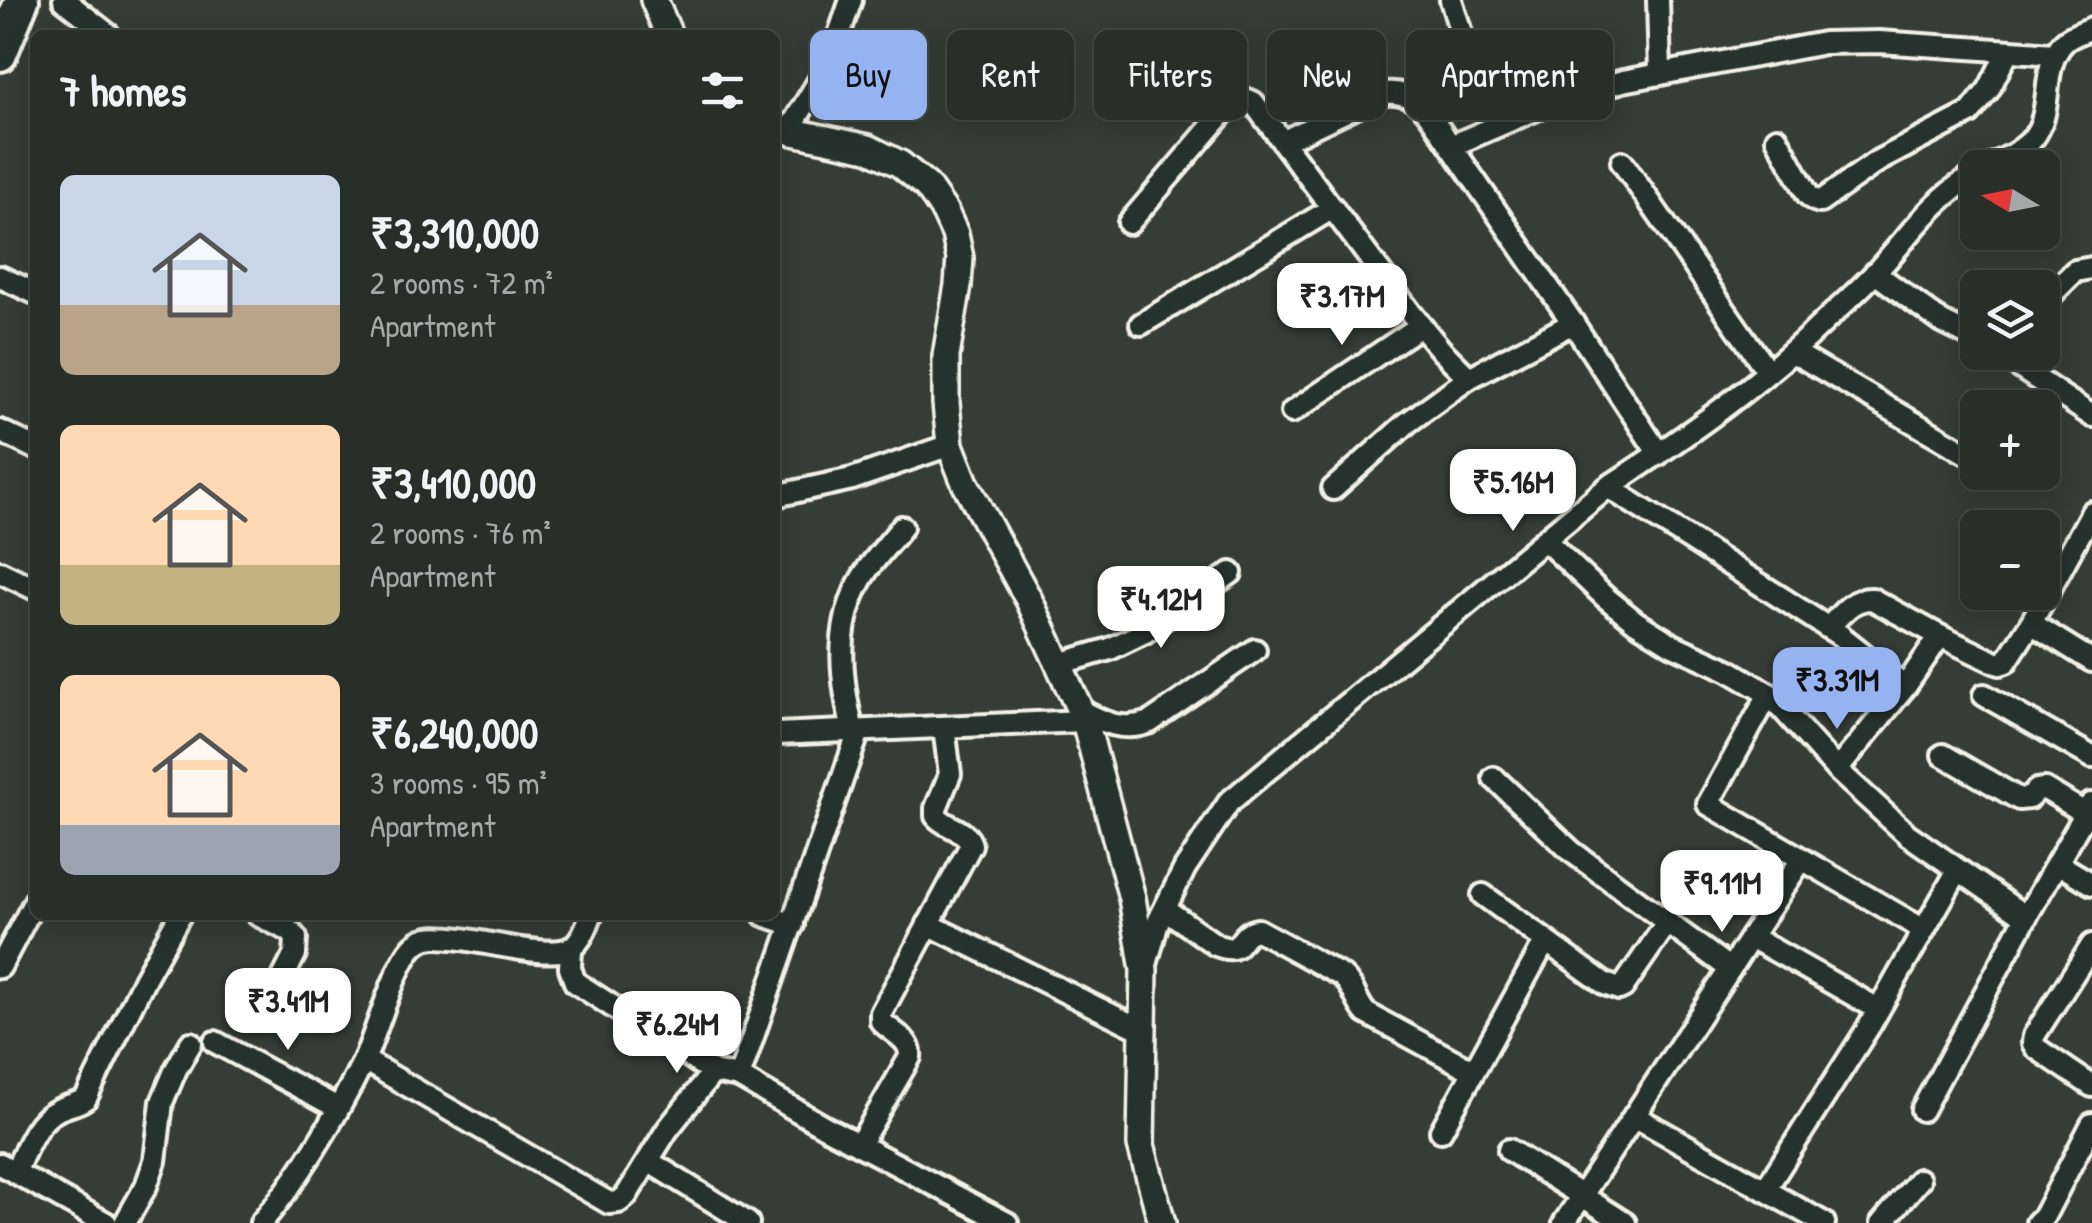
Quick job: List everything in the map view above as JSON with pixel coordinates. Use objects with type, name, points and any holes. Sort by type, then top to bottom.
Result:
[{"type":"main road","points":[[0,54],[22,0]]},
{"type":"street","points":[[64,0],[103,30]]},
{"type":"street","points":[[654,0],[667,30]]},
{"type":"street","points":[[851,0],[828,66],[781,130],[868,148],[900,164],[927,186],[955,234],[960,258],[946,356],[950,445],[965,483],[1029,600],[1083,716],[1132,898],[1144,970],[1141,1145],[1157,1220]]},
{"type":"street","points":[[1451,0],[1460,30]]},
{"type":"street","points":[[1658,0],[1660,74]]},
{"type":"street","points":[[2019,150],[2034,137],[2044,115],[2055,54],[2066,39],[2092,28]]},
{"type":"street","points":[[1451,146],[1560,99],[1623,81],[1824,43],[1879,42],[2055,54]]},
{"type":"street","points":[[1777,138],[1808,195],[1820,202],[1878,161],[1970,113],[1989,89],[2008,51]]},
{"type":"street","points":[[1284,141],[1384,93],[1399,91],[1411,95],[1451,146],[1659,454]]},
{"type":"street","points":[[1128,223],[1236,100],[1254,102],[1420,326],[1469,378]]},
{"type":"street","points":[[1622,162],[1768,372]]},
{"type":"street","points":[[1144,970],[1164,909],[1185,868],[1228,802],[1608,487],[1756,384],[1794,352],[1875,273],[1943,195],[1960,184]]},
{"type":"street","points":[[1141,324],[1332,208]]},
{"type":"street","points":[[2060,287],[2076,271],[2092,268]]},
{"type":"street","points":[[1875,273],[1960,331]]},
{"type":"street","points":[[0,278],[30,291]]},
{"type":"street","points":[[1332,489],[1406,422],[1469,378],[1573,323]]},
{"type":"street","points":[[1292,412],[1420,326]]},
{"type":"street","points":[[1794,352],[1960,449]]},
{"type":"street","points":[[2024,370],[2092,416]]},
{"type":"street","points":[[0,430],[30,445]]},
{"type":"street","points":[[780,495],[852,479],[950,445]]},
{"type":"street","points":[[1608,487],[1828,628],[1905,687]]},
{"type":"street","points":[[1828,628],[1854,602],[1872,599],[1940,636],[2000,664],[2006,662],[2092,512]]},
{"type":"street","points":[[739,1077],[856,731],[843,688],[840,658],[853,594],[902,526]]},
{"type":"street","points":[[1545,540],[1636,622],[1673,646],[1728,670],[1769,694],[1837,770],[1907,834],[2026,917]]},
{"type":"street","points":[[0,572],[30,587]]},
{"type":"street","points":[[1059,664],[1146,632],[1231,573]]},
{"type":"street","points":[[2031,623],[2092,661]]},
{"type":"street","points":[[1837,770],[1905,687],[1940,636]]},
{"type":"street","points":[[780,734],[1083,716],[1135,728],[1150,722],[1255,650]]},
{"type":"street","points":[[1769,694],[1708,804],[1924,930]]},
{"type":"street","points":[[1984,695],[2092,757]]},
{"type":"street","points":[[858,1145],[910,1056],[907,1042],[882,1021],[881,1013],[971,845],[966,835],[936,816],[950,774],[944,727]]},
{"type":"street","points":[[1922,1110],[2089,808],[2044,790],[2019,799],[1943,755]]},
{"type":"street","points":[[1494,778],[1571,851],[1730,969]]},
{"type":"street","points":[[1564,1223],[1802,859]]},
{"type":"street","points":[[2056,863],[2092,884]]},
{"type":"street","points":[[1765,1190],[1870,1024],[1958,870]]},
{"type":"street","points":[[1484,895],[1605,984],[1619,989],[1666,923]]},
{"type":"street","points":[[1164,909],[1216,945],[1231,950],[1248,933],[1258,930],[1342,976],[1351,983],[1359,1006],[1366,1012],[1473,1071]]},
{"type":"street","points":[[0,967],[30,910]]},
{"type":"street","points":[[106,1223],[7,1168],[52,1112],[86,1098],[144,978],[177,920]]},
{"type":"street","points":[[267,920],[296,938],[295,954],[271,1001]]},
{"type":"street","points":[[589,920],[571,949],[570,968],[575,982],[713,1072],[739,1077],[1007,1223]]},
{"type":"street","points":[[778,920],[793,925]]},
{"type":"street","points":[[928,924],[1142,1030]]},
{"type":"street","points":[[261,1223],[300,1172],[338,1108],[364,1060],[405,956],[418,941],[434,936],[548,953],[571,949]]},
{"type":"street","points":[[1751,938],[1878,1009]]},
{"type":"street","points":[[1441,1132],[1545,942]]},
{"type":"street","points":[[2092,945],[2033,1043],[2092,1086]]},
{"type":"street","points":[[215,1042],[338,1108]]},
{"type":"street","points":[[125,1223],[146,1186],[155,1161],[162,1102],[191,1043]]},
{"type":"street","points":[[364,1060],[609,1203],[626,1196],[667,1130],[713,1072]]},
{"type":"street","points":[[1634,1116],[1824,1223]]},
{"type":"street","points":[[2037,1223],[2092,1124]]},
{"type":"street","points":[[1509,1150],[1624,1223]]},
{"type":"street","points":[[648,1161],[748,1223]]},
{"type":"street","points":[[1882,1223],[1919,1180]]}]
